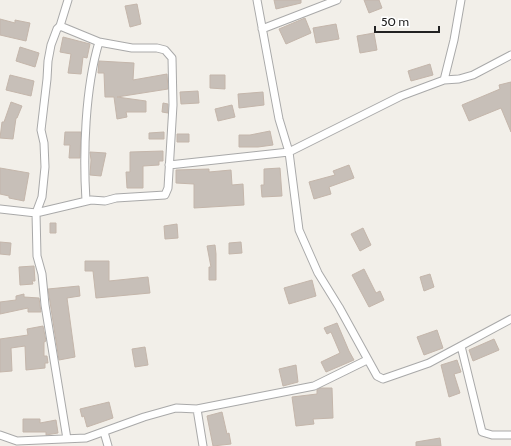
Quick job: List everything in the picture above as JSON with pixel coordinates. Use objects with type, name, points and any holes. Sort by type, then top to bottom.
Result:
[{"type":"street","points":[[67,439],[45,305],[42,274],[37,256],[36,213],[42,197],[45,176],[44,143],[41,130],[48,80],[48,61],[51,45],[57,29],[60,26],[68,0]]},
{"type":"street","points":[[257,0],[279,119],[289,152],[299,230],[318,274],[339,307],[377,376],[383,379],[429,363],[511,319]]},
{"type":"street","points":[[262,29],[337,0]]},
{"type":"street","points":[[444,80],[454,40],[461,0]]},
{"type":"street","points":[[0,209],[36,213],[86,202],[165,195],[168,188],[173,105],[172,58],[165,50],[157,48],[132,48],[99,42],[60,26]]},
{"type":"street","points":[[86,202],[84,174],[89,101],[92,67],[99,42]]},
{"type":"street","points":[[169,165],[289,152],[360,115],[402,96],[444,80],[459,79],[473,75],[511,55]]},
{"type":"street","points":[[461,346],[482,432],[492,435],[511,436]]},
{"type":"street","points":[[0,435],[17,441],[86,438],[144,417],[176,408],[197,408],[314,386],[367,360]]},
{"type":"street","points":[[197,408],[204,446]]},
{"type":"street","points":[[104,432],[108,446]]},
{"type":"building","points":[[274,0],[301,0],[301,3],[276,9]]},
{"type":"building","points":[[364,0],[379,0],[382,8],[369,13]]},
{"type":"building","points":[[137,4],[141,24],[130,27],[125,6]]},
{"type":"building","points":[[305,18],[311,33],[286,44],[279,29]]},
{"type":"building","points":[[0,19],[15,23],[15,20],[30,23],[26,41],[0,35]]},
{"type":"building","points":[[336,24],[339,39],[316,43],[313,28]]},
{"type":"building","points":[[374,33],[377,50],[360,53],[357,36]]},
{"type":"building","points":[[63,37],[90,44],[87,58],[83,57],[81,74],[68,73],[71,54],[60,52]]},
{"type":"building","points":[[20,47],[39,53],[35,67],[16,61]]},
{"type":"building","points":[[99,61],[134,63],[133,80],[167,74],[168,89],[117,97],[146,101],[146,112],[126,112],[127,117],[117,119],[114,97],[105,97],[104,73],[98,73]]},
{"type":"building","points":[[430,64],[433,75],[411,81],[408,71]]},
{"type":"building","points":[[10,75],[34,81],[31,96],[6,90]]},
{"type":"building","points":[[210,75],[225,75],[225,89],[210,88]]},
{"type":"building","points":[[511,82],[511,132],[501,108],[469,121],[462,105],[500,89],[499,85]]},
{"type":"building","points":[[198,91],[199,103],[181,104],[180,92]]},
{"type":"building","points":[[263,92],[264,105],[239,108],[238,94]]},
{"type":"building","points":[[11,102],[22,106],[16,118],[13,139],[0,138],[2,122],[4,122]]},
{"type":"building","points":[[163,103],[168,104],[168,113],[162,112]]},
{"type":"building","points":[[232,105],[235,117],[218,121],[215,109]]},
{"type":"building","points":[[270,131],[273,145],[239,147],[239,135],[250,135]]},
{"type":"building","points":[[65,132],[81,132],[80,158],[69,158],[70,145],[64,145]]},
{"type":"building","points":[[164,132],[164,139],[149,139],[149,133]]},
{"type":"building","points":[[177,134],[189,134],[189,142],[177,142]]},
{"type":"building","points":[[163,151],[163,161],[159,161],[159,165],[143,166],[143,188],[127,188],[126,172],[130,172],[130,152]]},
{"type":"building","points":[[90,152],[106,153],[101,176],[90,175]]},
{"type":"building","points":[[349,165],[354,178],[329,187],[331,194],[314,199],[309,182],[335,175],[333,171]]},
{"type":"building","points":[[0,168],[29,173],[24,201],[9,198],[9,196],[0,194]]},
{"type":"building","points":[[280,168],[282,196],[262,197],[261,185],[264,185],[264,169]]},
{"type":"building","points":[[209,169],[209,172],[231,170],[232,185],[243,184],[244,205],[194,208],[194,184],[176,183],[176,170]]},
{"type":"building","points":[[50,223],[56,223],[56,233],[50,233]]},
{"type":"building","points":[[177,224],[178,238],[165,239],[164,226]]},
{"type":"building","points":[[363,228],[371,245],[360,251],[351,234]]},
{"type":"building","points":[[0,242],[11,243],[10,255],[0,254]]},
{"type":"building","points":[[241,242],[242,253],[229,254],[229,243]]},
{"type":"building","points":[[215,245],[216,280],[209,280],[209,267],[211,267],[207,246]]},
{"type":"building","points":[[85,261],[109,261],[109,281],[148,277],[150,293],[96,298],[93,271],[85,271]]},
{"type":"building","points":[[34,266],[35,281],[32,281],[33,284],[20,285],[19,267]]},
{"type":"building","points":[[364,269],[376,293],[380,291],[384,300],[369,307],[352,275]]},
{"type":"building","points":[[430,274],[434,287],[424,291],[420,277]]},
{"type":"building","points":[[312,280],[316,296],[289,304],[284,288]]},
{"type":"building","points":[[79,286],[80,296],[67,298],[75,357],[59,360],[48,289]]},
{"type":"building","points":[[24,294],[24,297],[39,298],[41,312],[28,312],[28,308],[0,314],[0,302],[16,300],[16,296]]},
{"type":"building","points":[[337,323],[354,360],[326,372],[321,362],[340,353],[331,332],[327,334],[324,328]]},
{"type":"building","points":[[43,326],[46,341],[44,342],[44,356],[47,356],[48,363],[45,363],[45,368],[26,370],[25,346],[11,348],[12,371],[0,372],[0,339],[28,335],[27,329]]},
{"type":"building","points":[[437,330],[443,348],[424,355],[417,337]]},
{"type":"building","points":[[494,339],[499,350],[473,361],[469,350]]},
{"type":"building","points":[[145,347],[148,365],[135,367],[132,349]]},
{"type":"building","points":[[457,360],[461,372],[454,374],[460,393],[449,397],[441,365]]},
{"type":"building","points":[[296,365],[298,382],[283,386],[279,369]]},
{"type":"building","points":[[320,388],[332,388],[333,418],[313,419],[314,424],[296,426],[292,397],[317,394],[317,390]]},
{"type":"building","points":[[109,402],[113,418],[87,427],[80,409]]},
{"type":"building","points":[[222,412],[231,444],[213,446],[207,416]]},
{"type":"building","points":[[23,419],[40,419],[40,423],[56,420],[58,433],[46,435],[46,432],[23,432]]},
{"type":"building","points":[[440,438],[441,446],[416,446],[416,442]]}]
